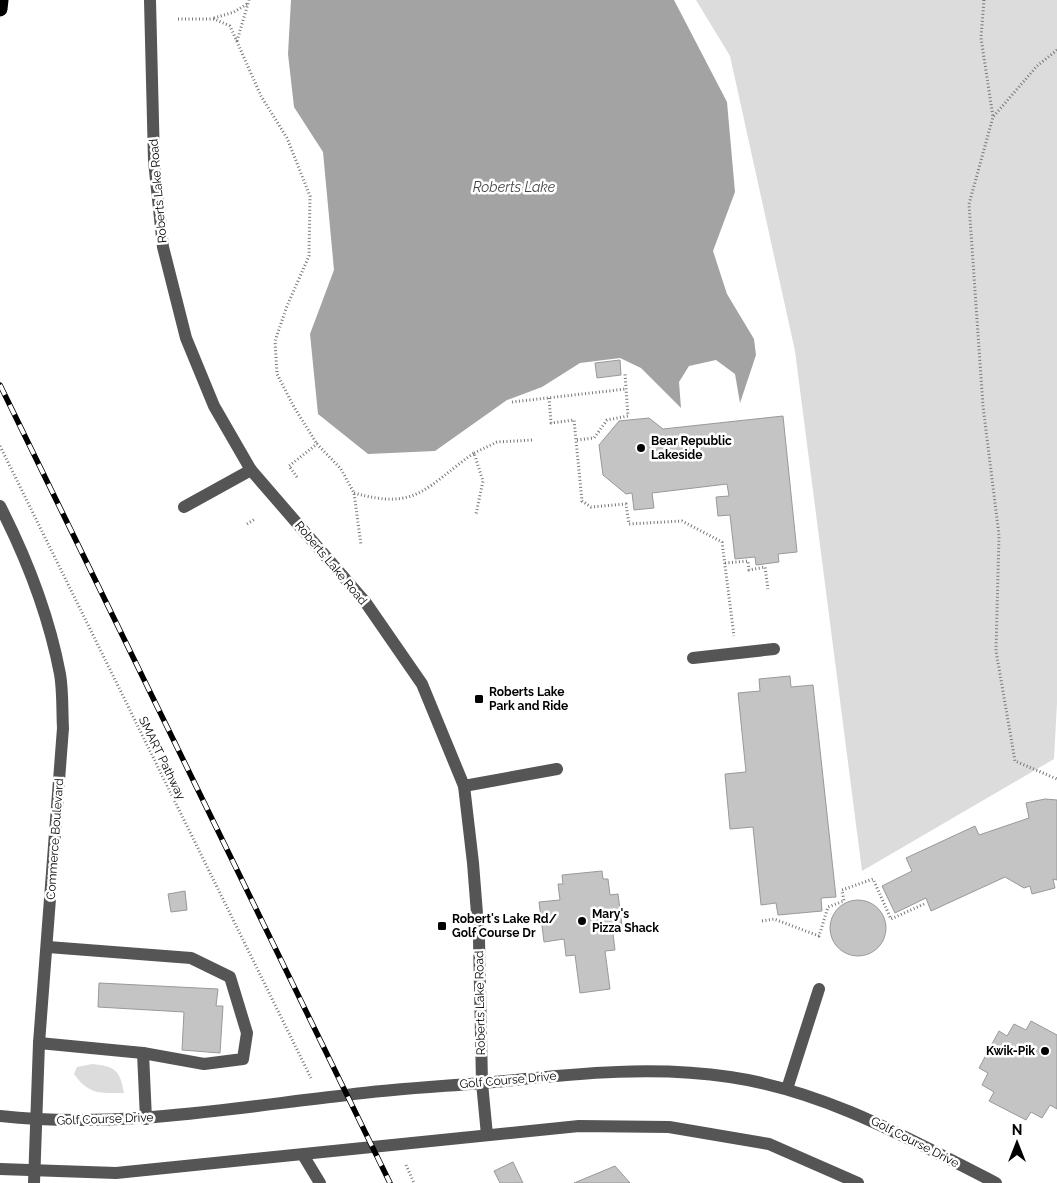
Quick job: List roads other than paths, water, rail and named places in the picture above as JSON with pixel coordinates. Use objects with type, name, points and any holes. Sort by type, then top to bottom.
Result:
[{"type":"highway","points":[[0,9],[1,0]]},
{"type":"street","name":"Roberts Lake Road","points":[[150,0],[154,162],[162,247],[186,338],[214,406],[251,470],[366,604],[422,684],[464,786],[474,863],[479,939],[482,1083],[488,1135]]},
{"type":"street","points":[[184,506],[251,470]]},
{"type":"street","name":"Commerce Boulevard","points":[[0,506],[16,539],[46,615],[61,676],[63,728],[40,1043],[35,1177]]},
{"type":"street","points":[[693,658],[774,649]]},
{"type":"street","points":[[464,786],[557,769]]},
{"type":"street","points":[[40,1043],[143,1053],[204,1064],[243,1058],[247,1033],[230,977],[191,958],[48,947]]},
{"type":"street","points":[[787,1089],[819,988]]},
{"type":"street","points":[[143,1053],[146,1119]]},
{"type":"street","name":"Golf Course Drive","points":[[0,1116],[36,1120],[146,1119],[357,1094],[580,1073],[677,1071],[731,1077],[787,1089],[867,1118],[996,1183]]},
{"type":"street","points":[[0,1169],[35,1177],[116,1173],[579,1126],[669,1127],[769,1144],[858,1183]]},
{"type":"street","points":[[303,1155],[320,1183]]},
{"type":"water","name":"Roberts Lake","points":[[291,0],[674,0],[727,102],[735,192],[713,251],[727,294],[754,339],[756,355],[740,403],[735,374],[716,360],[689,366],[679,382],[681,408],[641,368],[620,358],[580,363],[542,387],[507,400],[435,451],[368,454],[318,414],[310,334],[334,270],[323,152],[294,107],[288,54]]},
{"type":"railway","points":[[0,385],[390,1183]]},
{"type":"place","name":"Bear Republic Lakeside","points":[[641,448]]},
{"type":"place","name":"Roberts Lake Park and Ride","points":[[479,699]]},
{"type":"place","name":"Mary's Pizza Shack","points":[[582,921]]},
{"type":"place","name":"Robert's Lake Rd/ Golf Course Dr","points":[[442,926]]},
{"type":"place","name":"Kwik-Pik","points":[[1045,1051]]}]
